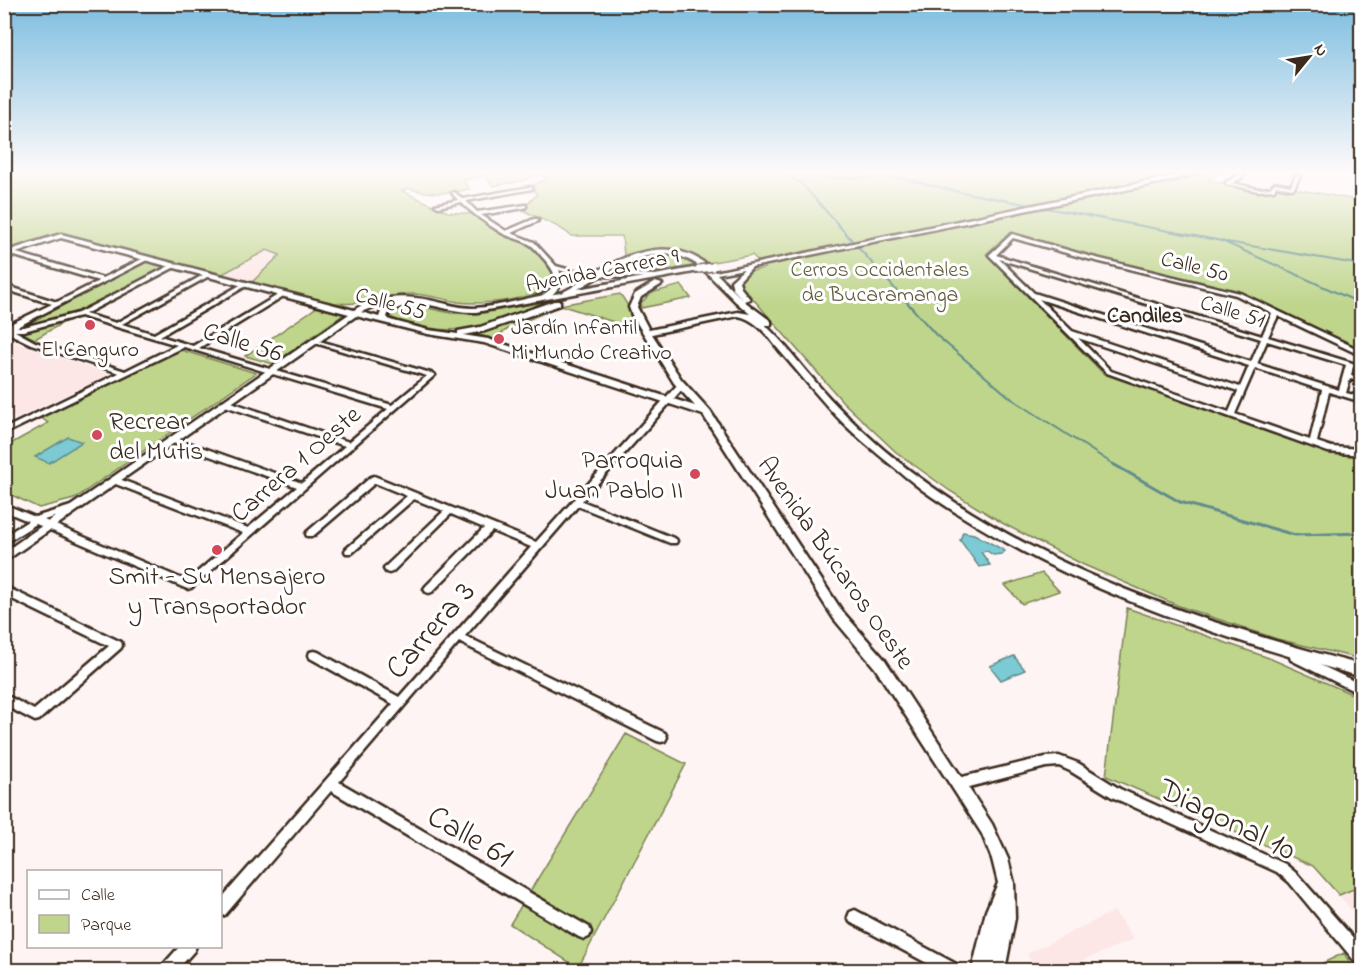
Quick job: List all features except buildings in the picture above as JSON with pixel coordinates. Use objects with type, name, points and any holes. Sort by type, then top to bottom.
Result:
[{"type":"main road","name":"Avenida Carrera 9","points":[[755,262],[966,216]]},
{"type":"main road","name":"Avenida Carrera 9","points":[[4,558],[366,307],[393,300],[412,299],[468,310],[538,300],[715,270],[982,216]]},
{"type":"main road","name":"Calle 55","points":[[7,254],[61,236],[387,321],[440,334],[485,341],[707,413]]},
{"type":"main road","points":[[556,296],[638,255],[656,252],[679,254],[701,263],[736,298],[768,323]]},
{"type":"main road","points":[[755,262],[737,277],[735,285],[768,323],[786,353]]},
{"type":"main road","name":"Avenida Carrera 9","points":[[440,334],[477,331],[549,305],[659,280]]},
{"type":"main road","name":"Avenida Búcaros Oeste","points":[[659,280],[642,292],[633,303],[634,311],[647,333],[681,386],[707,413],[838,615],[880,664],[994,842],[1006,883],[1007,918],[996,970]]},
{"type":"main road","points":[[736,298],[742,307],[738,314]]},
{"type":"main road","points":[[387,321],[382,315],[392,307],[406,303],[430,302]]},
{"type":"main road","points":[[647,333],[738,314],[753,318],[827,400],[867,439],[922,484],[968,513],[1043,555],[1136,598],[1270,647],[1362,671]]},
{"type":"main road","points":[[981,970],[994,911],[1006,883]]},
{"type":"street","points":[[480,216],[506,233],[532,243],[554,267],[560,278],[558,285],[551,293],[538,300]]},
{"type":"street","points":[[506,233],[536,220]]},
{"type":"street","name":"Calle 50","points":[[992,255],[1012,236],[1086,257],[1238,294],[1362,354]]},
{"type":"street","points":[[7,254],[103,280]]},
{"type":"street","points":[[992,255],[1109,372],[1331,450],[1362,452]]},
{"type":"street","name":"Calle 51","points":[[992,255],[1362,368]]},
{"type":"street","points":[[5,329],[146,259]]},
{"type":"street","points":[[5,329],[24,329],[80,314],[173,266]]},
{"type":"street","points":[[554,267],[570,272],[659,280]]},
{"type":"street","points":[[118,324],[207,275]]},
{"type":"street","points":[[155,336],[244,285]]},
{"type":"street","points":[[4,287],[57,304]]},
{"type":"street","points":[[194,348],[283,294]]},
{"type":"street","points":[[1031,294],[1362,400]]},
{"type":"street","points":[[1231,415],[1276,312]]},
{"type":"street","name":"Calle 56","points":[[80,314],[394,408]]},
{"type":"street","points":[[5,329],[33,343],[125,373]]},
{"type":"street","points":[[1068,332],[1242,390]]},
{"type":"street","name":"Carrera 1 Oeste","points":[[50,526],[188,585],[432,375],[314,341]]},
{"type":"street","points":[[7,428],[183,345]]},
{"type":"street","points":[[1342,394],[1350,364]]},
{"type":"street","points":[[1347,376],[1362,380]]},
{"type":"street","name":"Carrera 3","points":[[222,908],[537,546],[681,386]]},
{"type":"street","points":[[1313,444],[1326,389]]},
{"type":"street","points":[[225,404],[351,445]]},
{"type":"street","points":[[173,440],[303,486]]},
{"type":"street","points":[[310,534],[374,479],[537,546]]},
{"type":"street","points":[[116,481],[249,532]]},
{"type":"street","points":[[349,551],[413,495]]},
{"type":"street","points":[[577,502],[673,541]]},
{"type":"street","points":[[4,507],[50,526]]},
{"type":"street","points":[[4,541],[35,520],[78,507]]},
{"type":"street","points":[[389,569],[450,510]]},
{"type":"street","points":[[429,589],[490,527]]},
{"type":"street","points":[[4,590],[117,645],[35,716],[4,699]]},
{"type":"street","points":[[458,638],[661,737]]},
{"type":"street","points":[[1270,647],[1334,674],[1362,690]]},
{"type":"street","points":[[314,655],[401,703]]},
{"type":"street","name":"Diagonal 10","points":[[958,784],[1046,762],[1065,763],[1116,793],[1281,868],[1293,878],[1362,959]]},
{"type":"street","name":"Calle 61","points":[[331,784],[584,932]]},
{"type":"street","points":[[855,917],[953,970]]},
{"type":"street","points":[[168,970],[187,948]]},
{"type":"shaded area","points":[[267,250],[280,254],[251,283],[219,276]]},
{"type":"shaded area","points":[[5,339],[109,374],[16,419],[5,415]]},
{"type":"shaded area","points":[[1361,886],[1361,922],[1339,895]]},
{"type":"shaded area","points":[[1114,911],[1134,939],[1061,970],[1036,970],[1027,954]]},
{"type":"green space","name":"Cerros Occidentales de Bucaramanga","points":[[5,216],[476,216],[505,236],[529,244],[552,271],[554,282],[537,293],[494,302],[458,302],[427,295],[408,294],[345,304],[314,300],[251,283],[280,255],[267,250],[219,276],[62,234],[5,253]]},
{"type":"green space","name":"Cerros Occidentales de Bucaramanga","points":[[536,216],[1361,216],[1361,351],[1238,292],[1085,255],[1009,233],[986,254],[1104,374],[1332,454],[1361,456],[1361,659],[1277,639],[1179,606],[1084,565],[1004,524],[950,491],[896,452],[843,402],[741,285],[741,280],[748,272],[765,268],[752,255],[708,263],[688,253],[678,251],[646,250],[624,255],[622,236],[571,236]]},
{"type":"green space","points":[[648,255],[679,257],[698,265],[644,274],[610,273],[634,259]]},
{"type":"green space","points":[[145,261],[168,267],[35,339],[12,328]]},
{"type":"green space","points":[[681,285],[691,298],[641,308],[641,303],[651,293]]},
{"type":"green space","points":[[620,294],[639,330],[560,305]]},
{"type":"green space","points":[[561,299],[490,324],[456,330],[409,324],[390,316],[391,311],[409,304],[451,313],[478,314]]},
{"type":"green space","points":[[559,305],[501,333],[494,339],[476,334]]},
{"type":"green space","points":[[317,307],[344,314],[273,364],[245,356]]},
{"type":"green space","name":"Recrear del Mutis","points":[[181,350],[256,373],[74,499],[39,508],[5,492],[5,447],[48,423],[40,417]]},
{"type":"green space","points":[[1042,573],[1059,591],[1022,604],[1005,585]]},
{"type":"green space","points":[[1127,608],[1269,658],[1361,698],[1361,886],[1339,895],[1313,866],[1106,776]]},
{"type":"green space","points":[[626,734],[686,764],[578,968],[510,924]]},
{"type":"green space","points":[[1344,953],[1354,970],[1308,970]]},
{"type":"water","points":[[68,437],[82,442],[49,463],[35,457]]},
{"type":"water","points":[[963,532],[974,534],[1005,551],[1002,554],[993,555],[987,551],[981,552],[990,565],[979,567],[960,540]]},
{"type":"water","points":[[1014,656],[1025,670],[1001,680],[990,666]]},
{"type":"waterway","points":[[831,216],[936,335],[1012,399],[1116,466]]},
{"type":"waterway","points":[[1091,216],[1222,241],[1362,304]]},
{"type":"waterway","points":[[1227,242],[1362,265]]},
{"type":"waterway","points":[[1113,464],[1180,502],[1295,535],[1362,533]]},
{"type":"place","name":"El Canguro","points":[[90,325]]},
{"type":"place","name":"Jardín Infantil Mi Mundo Creativo","points":[[499,339]]},
{"type":"place","name":"Recrear del Mutis","points":[[97,435]]},
{"type":"place","name":"Parroquia Juan Pablo II","points":[[695,474]]},
{"type":"place","name":"Smit - Su Mensajero y Transportador","points":[[217,550]]},
{"type":"district","name":"Candiles","points":[[1145,314]]}]
